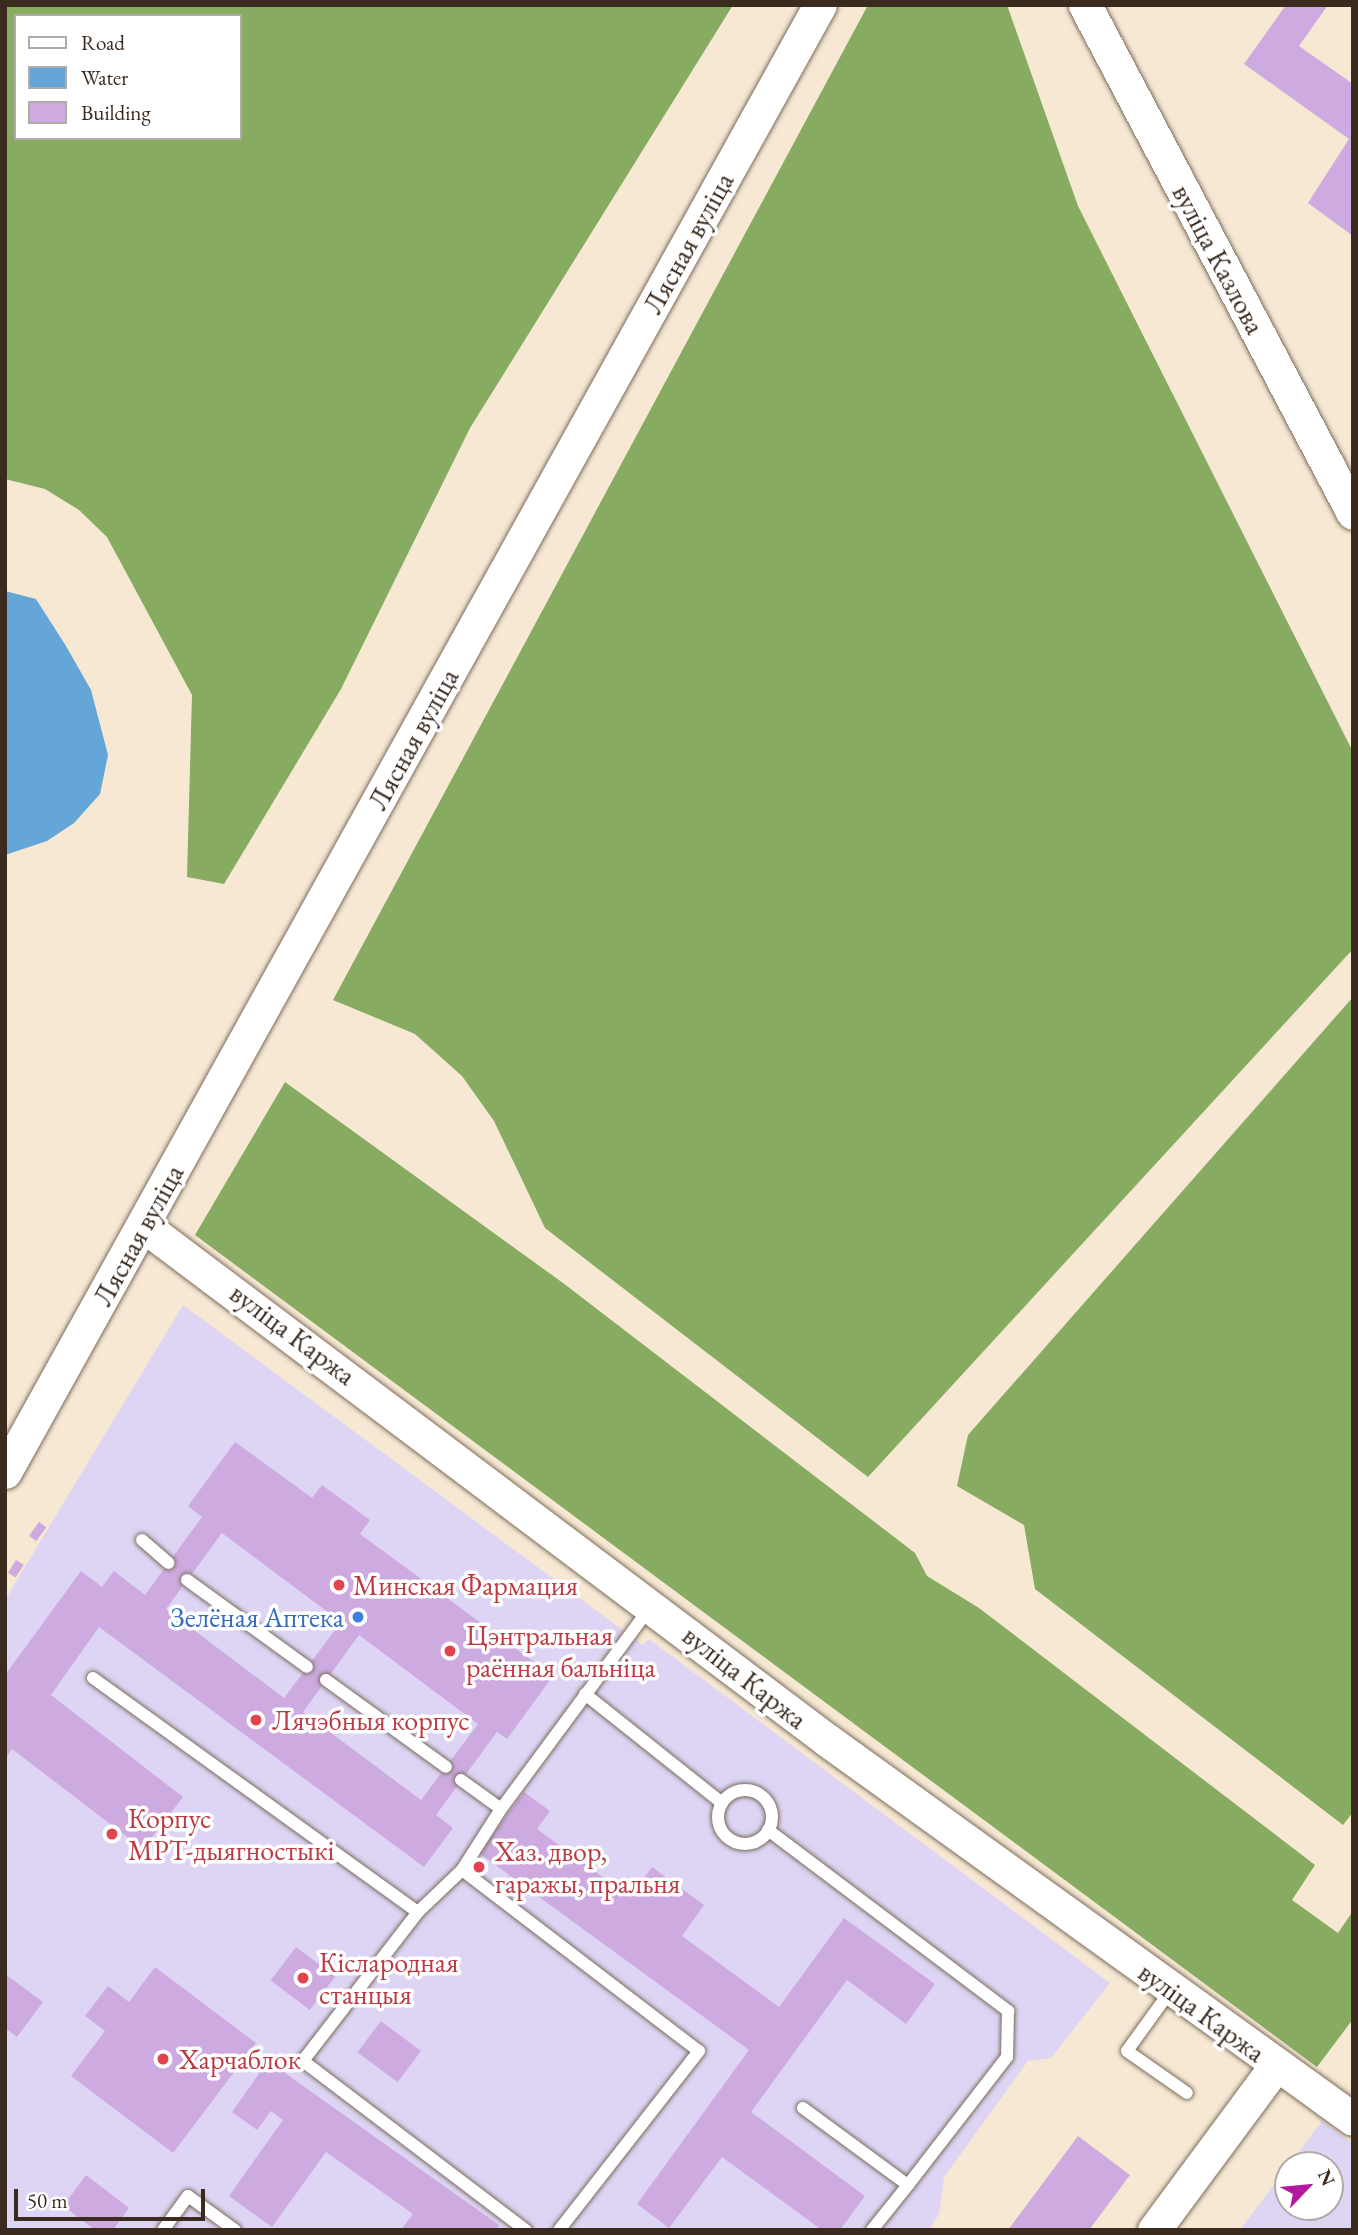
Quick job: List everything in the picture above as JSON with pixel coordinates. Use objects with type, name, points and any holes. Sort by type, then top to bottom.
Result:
[{"type":"main road","name":"Лясная вуліца","points":[[5,1472],[820,5]]},
{"type":"main road","name":"вуліца Казлова","points":[[1086,5],[1353,513]]},
{"type":"main road","name":"вуліца Каржа","points":[[144,1226],[652,1605],[827,1740],[1353,2119]]},
{"type":"main road","points":[[1154,2230],[1276,2065]]},
{"type":"lane","points":[[142,1540],[168,1563]]},
{"type":"lane","points":[[187,1580],[307,1667]]},
{"type":"lane","points":[[526,2230],[303,2061],[418,1912],[463,1870],[501,1809],[652,1605]]},
{"type":"lane","points":[[93,1678],[418,1912]]},
{"type":"lane","points":[[326,1680],[446,1767]]},
{"type":"lane","points":[[585,1694],[722,1803]]},
{"type":"lane","points":[[461,1780],[501,1809]]},
{"type":"lane","points":[[736,1792],[754,1792],[771,1812],[768,1830],[756,1842],[731,1841],[718,1819],[722,1803],[736,1792]]},
{"type":"lane","points":[[768,1830],[1008,2011],[1007,2057],[872,2230]]},
{"type":"lane","points":[[463,1870],[699,2051],[559,2230]]},
{"type":"lane","points":[[1171,1989],[1127,2051],[1187,2093]]},
{"type":"lane","points":[[803,2108],[908,2185]]},
{"type":"lane","points":[[163,2230],[188,2196],[235,2230]]},
{"type":"shaded area","name":"Хаз. двор, гаражы, пральня","points":[[183,1305],[643,1645],[649,1639],[1110,1983],[1051,2058],[1028,2061],[944,2177],[939,2214],[929,2230],[5,2230],[5,1600]]},
{"type":"shaded area","points":[[1322,2121],[1353,2144],[1353,2230],[1240,2230],[1274,2185],[1274,2221],[1344,2221],[1344,2151],[1300,2151]]},
{"type":"green space","points":[[5,5],[733,5],[470,428],[341,689],[224,884],[187,877],[192,695],[107,537],[79,510],[45,489],[5,479]]},
{"type":"green space","points":[[868,5],[1007,5],[1078,206],[1353,752],[1353,949],[868,1477],[545,1228],[494,1121],[462,1076],[415,1034],[333,1000]]},
{"type":"green space","points":[[1353,997],[1353,1812],[1343,1825],[1035,1589],[1024,1525],[957,1486],[968,1435]]},
{"type":"green space","points":[[285,1082],[563,1283],[915,1553],[927,1576],[979,1608],[1315,1865],[1292,1900],[1338,1933],[1353,1911],[1353,2019],[1317,2067],[195,1235]]},
{"type":"water","points":[[5,591],[36,599],[66,646],[91,690],[108,755],[100,794],[74,823],[47,841],[5,855]]},
{"type":"building","points":[[1286,5],[1328,5],[1299,46],[1353,84],[1353,236],[1308,203],[1349,139],[1244,64]]},
{"type":"building","name":"Цэнтральная раённая бальніца","points":[[235,1442],[312,1498],[322,1485],[370,1520],[360,1534],[553,1676],[507,1739],[497,1732],[436,1815],[453,1828],[424,1867],[99,1627],[51,1695],[183,1797],[143,1849],[12,1749],[5,1759],[5,1675],[81,1571],[102,1587],[114,1571],[145,1595],[202,1517],[188,1506]],"holes":[[[222,1533],[341,1622],[284,1698],[166,1609]],[[359,1635],[478,1724],[421,1800],[303,1712]]]},
{"type":"building","points":[[39,1522],[46,1527],[36,1541],[29,1536]]},
{"type":"building","points":[[16,1560],[24,1565],[16,1577],[8,1573]]},
{"type":"building","points":[[524,1792],[550,1811],[537,1829],[630,1897],[652,1867],[704,1905],[682,1936],[779,2007],[844,1918],[935,1984],[906,2024],[847,1980],[751,2112],[865,2196],[840,2230],[822,2230],[722,2157],[669,2228],[637,2204],[749,2050],[479,1853]]},
{"type":"building","name":"Кіслародная станцыя","points":[[296,1947],[335,1976],[310,2010],[271,1981]]},
{"type":"building","name":"Харчаблок","points":[[155,1967],[256,2043],[173,2153],[71,2076],[105,2031],[85,2016],[108,1986],[129,2002]]},
{"type":"building","points":[[5,1974],[43,2002],[17,2037],[8,2030],[5,2033]]},
{"type":"building","points":[[381,2021],[421,2051],[397,2082],[358,2052]]},
{"type":"building","points":[[268,2061],[499,2225],[496,2230],[401,2230],[413,2214],[326,2152],[272,2227],[229,2196],[283,2120],[271,2111],[257,2130],[232,2112]]},
{"type":"building","points":[[1078,2136],[1130,2175],[1089,2230],[1008,2230]]},
{"type":"building","points":[[86,2175],[129,2208],[113,2230],[95,2230],[63,2206]]},
{"type":"place","name":"Минская Фармация","points":[[339,1585]]},
{"type":"place","name":"Зелёная Аптека","points":[[358,1617]]},
{"type":"place","name":"Цэнтральная раённая бальніца","points":[[450,1651]]},
{"type":"place","name":"Лячэбныя корпус","points":[[256,1720]]},
{"type":"place","name":"Корпус МРТ-дыягностыкі","points":[[112,1834]]},
{"type":"place","name":"Хаз. двор, гаражы, пральня","points":[[479,1867]]},
{"type":"place","name":"Кіслародная станцыя","points":[[303,1978]]},
{"type":"place","name":"Харчаблок","points":[[163,2059]]}]
